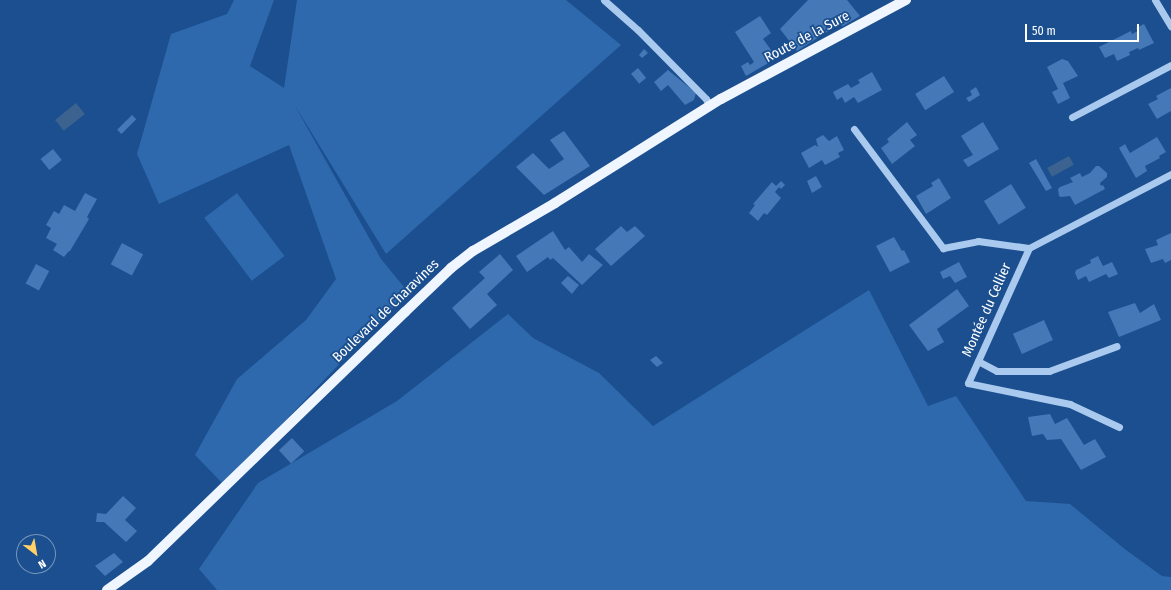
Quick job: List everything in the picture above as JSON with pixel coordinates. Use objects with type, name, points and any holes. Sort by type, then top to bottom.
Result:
[{"type":"main road","name":"Route de la Sure","points":[[721,99],[906,0]]},
{"type":"main road","name":"Boulevard de Charavines","points":[[107,590],[148,561],[229,480],[451,268],[497,236],[555,203],[721,99]]},
{"type":"street","points":[[604,0],[638,30],[706,99],[710,106]]},
{"type":"street","points":[[1155,0],[1171,27]]},
{"type":"street","points":[[1072,117],[1171,65]]},
{"type":"street","points":[[854,129],[943,248],[978,241],[1029,248],[1171,174]]},
{"type":"street","name":"Montée du Cellier","points":[[1029,248],[968,382],[1070,404],[1119,427]]},
{"type":"street","points":[[978,361],[997,371],[1049,371],[1117,346]]},
{"type":"shaded area","points":[[234,0],[274,0],[250,66],[284,88],[297,0],[566,0],[621,45],[386,254],[294,104],[381,259],[408,292],[224,485],[195,455],[237,379],[306,320],[336,279],[289,145],[159,204],[137,154],[171,34],[227,14]]},
{"type":"shaded area","points":[[76,103],[85,114],[64,131],[55,120]]},
{"type":"shaded area","points":[[1069,156],[1074,165],[1052,177],[1047,168]]},
{"type":"shaded area","points":[[237,193],[285,256],[252,281],[204,218]]},
{"type":"shaded area","points":[[869,290],[928,406],[956,396],[1026,501],[1070,504],[1126,550],[1162,576],[1171,577],[1171,590],[217,590],[199,569],[258,483],[397,401],[508,314],[533,338],[599,373],[653,426]]},
{"type":"building","points":[[808,0],[847,0],[860,16],[843,26],[838,25],[797,51],[780,29]]},
{"type":"building","points":[[760,16],[771,33],[763,39],[777,58],[746,76],[741,66],[748,62],[750,65],[754,62],[735,32]]},
{"type":"building","points":[[1144,24],[1154,43],[1139,50],[1138,48],[1129,52],[1130,55],[1117,61],[1114,54],[1105,58],[1099,47],[1131,31],[1132,34],[1138,31],[1136,28]]},
{"type":"building","points":[[644,49],[648,53],[642,58],[639,55]]},
{"type":"building","points":[[1062,59],[1068,61],[1078,76],[1063,83],[1070,98],[1058,104],[1052,92],[1058,89],[1047,67]]},
{"type":"building","points":[[638,68],[646,78],[639,84],[631,74]]},
{"type":"building","points":[[668,70],[696,93],[694,100],[685,105],[668,85],[661,91],[654,82]]},
{"type":"building","points":[[872,72],[882,90],[858,103],[854,97],[845,103],[842,97],[837,100],[833,92],[848,84],[851,88],[860,83],[858,80]]},
{"type":"building","points":[[944,76],[954,92],[925,110],[915,94]]},
{"type":"building","points":[[976,87],[980,95],[969,102],[966,98],[972,95],[970,91]]},
{"type":"building","points":[[1171,88],[1171,111],[1157,119],[1148,104],[1158,99],[1156,96]]},
{"type":"building","points":[[132,115],[136,119],[121,134],[117,130]]},
{"type":"building","points":[[907,122],[917,135],[910,140],[915,146],[892,164],[881,148],[889,142],[887,139]]},
{"type":"building","points":[[983,122],[999,149],[968,167],[963,160],[973,155],[961,136]]},
{"type":"building","points":[[564,131],[590,166],[544,195],[516,167],[533,153],[549,169],[564,159],[550,140]]},
{"type":"building","points":[[823,135],[829,141],[837,136],[844,150],[838,153],[840,157],[825,165],[822,160],[809,168],[801,153],[815,145],[818,147],[816,139]]},
{"type":"building","points":[[1157,137],[1166,152],[1159,156],[1160,158],[1145,166],[1147,171],[1136,178],[1119,148],[1125,144],[1130,153]]},
{"type":"building","points":[[53,149],[62,160],[49,170],[41,159]]},
{"type":"building","points":[[1036,159],[1052,188],[1046,191],[1029,163]]},
{"type":"building","points":[[1096,166],[1099,166],[1107,173],[1107,177],[1100,183],[1105,189],[1075,205],[1070,196],[1059,196],[1058,189],[1060,187],[1073,182],[1070,178],[1080,173],[1082,177],[1090,173]]},
{"type":"building","points":[[816,176],[822,187],[812,193],[807,181]]},
{"type":"building","points":[[939,178],[951,198],[926,214],[916,196],[933,186],[931,183]]},
{"type":"building","points":[[781,181],[785,185],[781,189],[779,187],[775,192],[781,198],[767,215],[764,213],[758,221],[749,213],[755,205],[753,204],[772,182],[776,186]]},
{"type":"building","points":[[1011,184],[1026,208],[999,225],[984,201]]},
{"type":"building","points":[[85,193],[97,199],[87,217],[89,219],[70,251],[64,257],[53,250],[57,244],[46,238],[51,228],[46,225],[54,211],[59,214],[64,205],[75,211]]},
{"type":"building","points":[[621,226],[627,232],[635,226],[645,236],[611,266],[595,249]]},
{"type":"building","points":[[553,231],[565,250],[569,247],[582,262],[589,254],[603,265],[582,285],[553,258],[550,260],[548,257],[527,272],[516,256]]},
{"type":"building","points":[[1171,233],[1171,260],[1165,263],[1163,259],[1151,263],[1145,249],[1158,245],[1156,240]]},
{"type":"building","points":[[894,237],[902,251],[904,250],[910,262],[890,272],[876,246]]},
{"type":"building","points":[[122,243],[143,254],[132,275],[111,264]]},
{"type":"building","points":[[500,254],[513,270],[487,294],[497,305],[470,329],[452,308],[485,278],[479,272]]},
{"type":"building","points":[[1098,256],[1103,266],[1112,262],[1118,274],[1109,278],[1106,274],[1089,282],[1086,276],[1078,280],[1075,273],[1076,270],[1091,263],[1090,260]]},
{"type":"building","points":[[959,262],[967,277],[955,283],[950,276],[943,279],[940,272]]},
{"type":"building","points":[[36,264],[49,271],[39,290],[26,283]]},
{"type":"building","points":[[568,276],[579,285],[572,294],[561,283]]},
{"type":"building","points":[[957,289],[969,306],[937,329],[944,342],[928,351],[909,325]]},
{"type":"building","points":[[1135,303],[1140,313],[1154,304],[1161,320],[1119,337],[1108,312]]},
{"type":"building","points":[[1044,320],[1053,340],[1022,354],[1013,334]]},
{"type":"building","points":[[656,356],[663,363],[657,367],[650,360]]},
{"type":"building","points":[[1050,414],[1055,424],[1067,418],[1084,445],[1095,439],[1106,457],[1081,470],[1061,439],[1047,440],[1043,434],[1032,436],[1028,417]]},
{"type":"building","points":[[292,438],[304,451],[291,463],[279,450]]},
{"type":"building","points":[[123,496],[136,508],[125,520],[137,531],[126,542],[104,522],[96,522],[97,513],[106,514]]},
{"type":"building","points":[[114,553],[123,562],[105,576],[95,566]]}]
